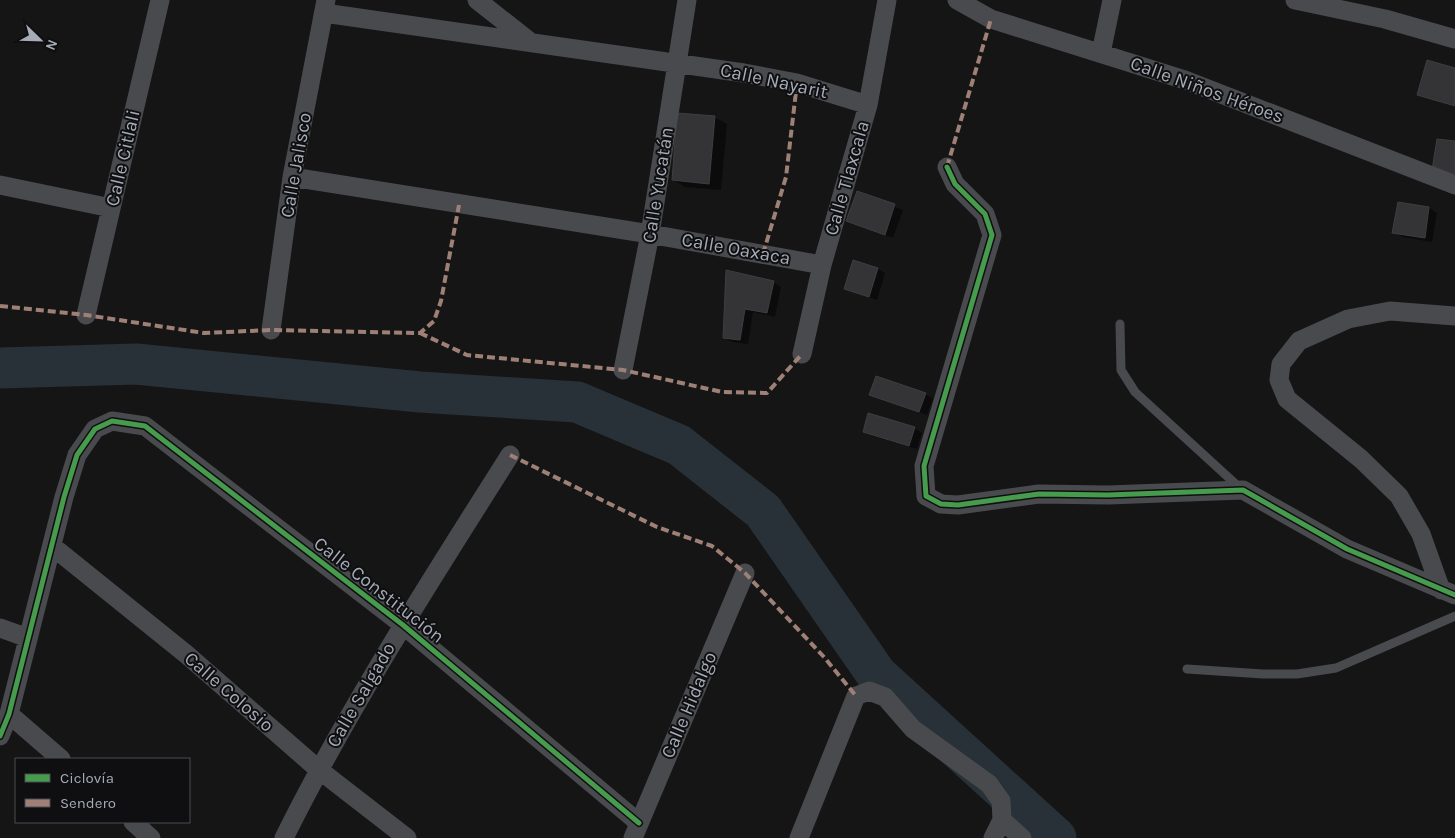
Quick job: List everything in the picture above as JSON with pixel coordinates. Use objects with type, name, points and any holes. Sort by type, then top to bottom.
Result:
[{"type":"street","name":"Calle Citlali","points":[[86,315],[160,0]]},
{"type":"street","points":[[477,0],[531,43]]},
{"type":"street","name":"Calle Yucatán","points":[[624,370],[650,234],[687,0]]},
{"type":"street","name":"Calle Tlaxcala","points":[[802,354],[822,264],[868,105],[887,0]]},
{"type":"street","name":"Calle Niños Héroes","points":[[957,0],[991,19],[1101,53],[1268,111],[1455,185]]},
{"type":"street","points":[[1101,53],[1112,0]]},
{"type":"street","points":[[1295,0],[1385,19],[1455,39]]},
{"type":"street","name":"Calle Nayarit","points":[[325,6],[531,43],[678,62],[797,83],[868,105]]},
{"type":"street","name":"Calle Jalisco","points":[[271,330],[292,177],[325,6]]},
{"type":"street","points":[[947,167],[956,184],[985,214],[992,235],[924,466],[926,496],[941,504],[958,505],[1039,494],[1108,495],[1242,490],[1347,549],[1448,592]]},
{"type":"street","name":"Calle Oaxaca","points":[[292,177],[650,234],[822,264]]},
{"type":"street","points":[[0,185],[111,208]]},
{"type":"street","points":[[1448,592],[1421,534],[1399,496],[1361,459],[1287,399],[1279,380],[1281,364],[1299,341],[1348,319],[1390,311],[1455,316]]},
{"type":"street","name":"Calle Constitución","points":[[52,546],[77,455],[95,429],[112,422],[145,426],[403,625],[636,830]]},
{"type":"street","name":"Calle Salgado","points":[[284,838],[318,769],[403,625],[510,455]]},
{"type":"street","points":[[0,736],[9,714],[52,546]]},
{"type":"street","name":"Calle Colosio","points":[[52,546],[186,654],[318,769],[407,838]]},
{"type":"street","name":"Calle Hidalgo","points":[[636,830],[745,573]]},
{"type":"street","points":[[0,628],[28,638]]},
{"type":"street","points":[[799,838],[856,696],[869,691],[885,696],[913,730],[989,784],[1001,800],[1002,820],[993,838]]},
{"type":"street","points":[[9,714],[60,758]]},
{"type":"street","points":[[1002,820],[1022,838]]},
{"type":"street","points":[[133,823],[151,838]]},
{"type":"lane","points":[[1120,324],[1121,370],[1136,392],[1242,490]]},
{"type":"lane","points":[[1187,669],[1288,674],[1336,668],[1455,616]]},
{"type":"building","points":[[1427,60],[1455,68],[1455,106],[1417,95]]},
{"type":"building","points":[[677,113],[715,116],[709,184],[672,180]]},
{"type":"building","points":[[1437,139],[1455,141],[1455,174],[1432,170]]},
{"type":"building","points":[[857,191],[895,204],[885,235],[846,221]]},
{"type":"building","points":[[1398,202],[1429,207],[1425,238],[1392,233]]},
{"type":"building","points":[[853,260],[878,268],[869,297],[844,289]]},
{"type":"building","points":[[726,270],[774,281],[767,313],[745,309],[740,340],[723,338]]},
{"type":"building","points":[[876,376],[926,393],[919,412],[869,395]]},
{"type":"building","points":[[868,413],[915,427],[909,446],[863,432]]},
{"type":"waterway","points":[[0,368],[136,364],[420,392],[577,402],[679,445],[763,511],[877,675],[1056,838]]},
{"type":"marked path","points":[[947,167],[991,19]]},
{"type":"marked path","points":[[763,254],[786,177],[797,83]]},
{"type":"marked path","points":[[0,306],[86,315],[204,333],[271,330],[420,333],[434,321],[441,301],[459,205]]},
{"type":"marked path","points":[[420,333],[467,355],[623,370],[722,392],[767,393],[802,354]]},
{"type":"marked path","points":[[510,455],[657,527],[712,546],[745,573],[824,657],[856,696]]},
{"type":"cycle path","points":[[947,167],[955,184],[985,214],[992,235],[924,466],[926,496],[941,504],[958,505],[1039,494],[1108,495],[1243,490],[1347,549],[1455,595]]},
{"type":"cycle path","points":[[0,736],[9,714],[64,497],[77,455],[95,429],[112,421],[145,426],[403,625],[639,823]]}]
